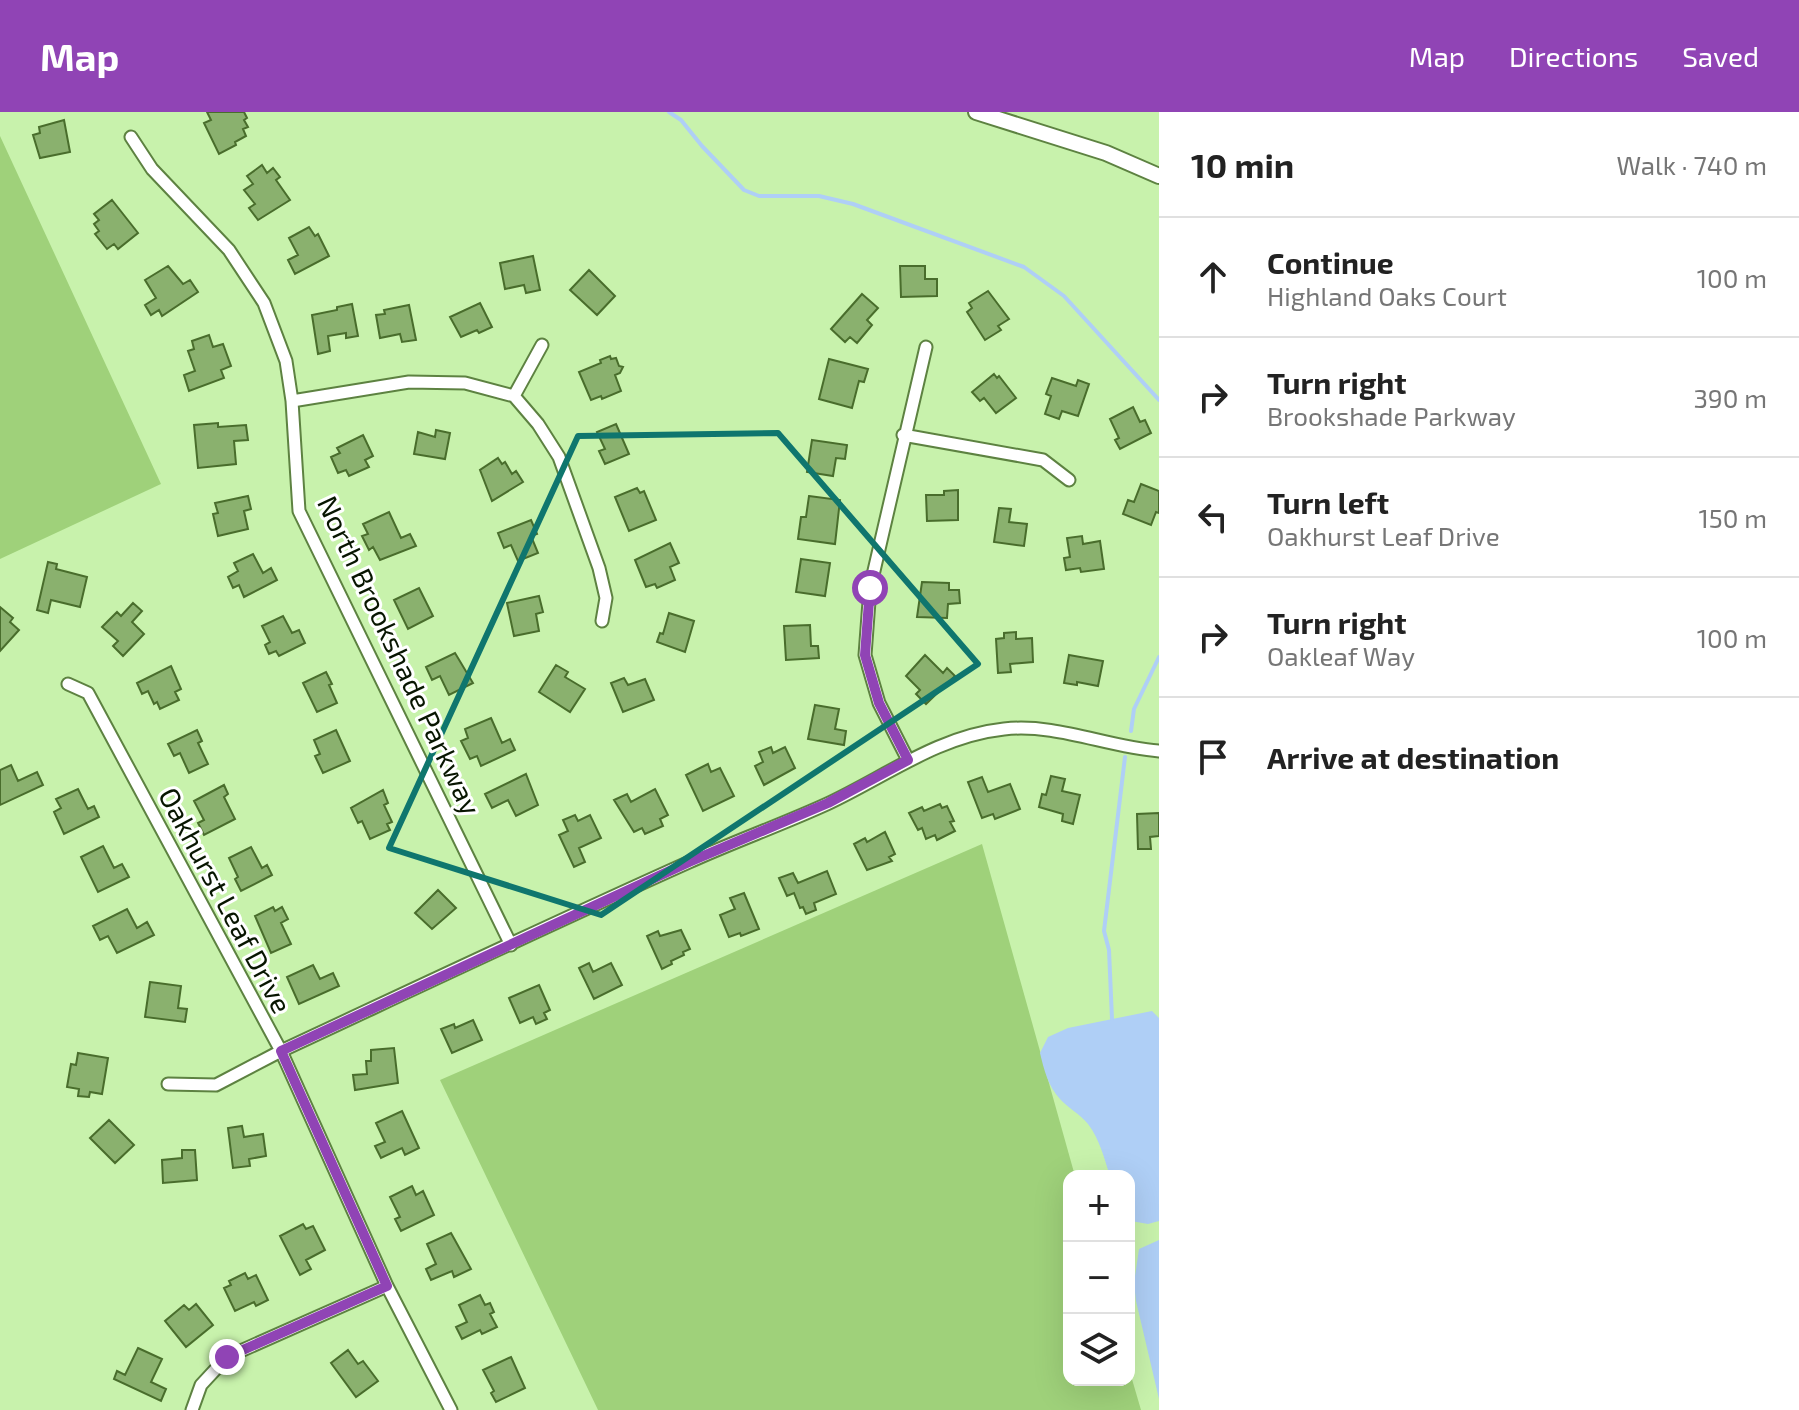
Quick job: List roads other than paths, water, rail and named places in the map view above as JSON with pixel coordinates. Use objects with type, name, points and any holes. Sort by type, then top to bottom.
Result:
[{"type":"street","points":[[976,112],[1106,153],[1159,176]]},
{"type":"street","name":"North Brookshade Parkway","points":[[131,137],[152,169],[229,250],[264,303],[286,361],[292,401],[299,511],[511,945]]},
{"type":"street","points":[[514,396],[542,345]]},
{"type":"street","points":[[908,760],[879,703],[865,655],[870,588],[903,435],[926,347]]},
{"type":"street","points":[[292,401],[409,382],[465,383],[514,396],[538,424],[559,457],[599,568],[606,598],[602,621]]},
{"type":"street","points":[[903,435],[1043,460],[1069,480]]},
{"type":"street","name":"Oakhurst Leaf Drive","points":[[68,684],[88,693],[281,1051],[387,1286],[451,1410]]},
{"type":"street","points":[[168,1084],[216,1085],[281,1051],[689,862],[828,803],[941,746],[1006,728],[1036,728],[1117,746],[1159,751]]},
{"type":"street","points":[[192,1410],[201,1385],[227,1357],[387,1286]]},
{"type":"water","points":[[1152,1011],[1159,1018],[1159,1221],[1148,1224],[1135,1222],[1135,1170],[1108,1170],[1092,1130],[1056,1094],[1047,1078],[1040,1053],[1048,1037],[1068,1028]]},
{"type":"water","points":[[1159,1240],[1159,1399],[1136,1301],[1135,1276],[1139,1249]]},
{"type":"waterway","points":[[669,112],[681,120],[744,190],[759,196],[819,196],[853,204],[1024,267],[1064,296],[1159,400]]},
{"type":"waterway","points":[[1131,731],[1134,709],[1159,657]]},
{"type":"waterway","points":[[1112,1019],[1109,950],[1104,931],[1125,757]]}]
